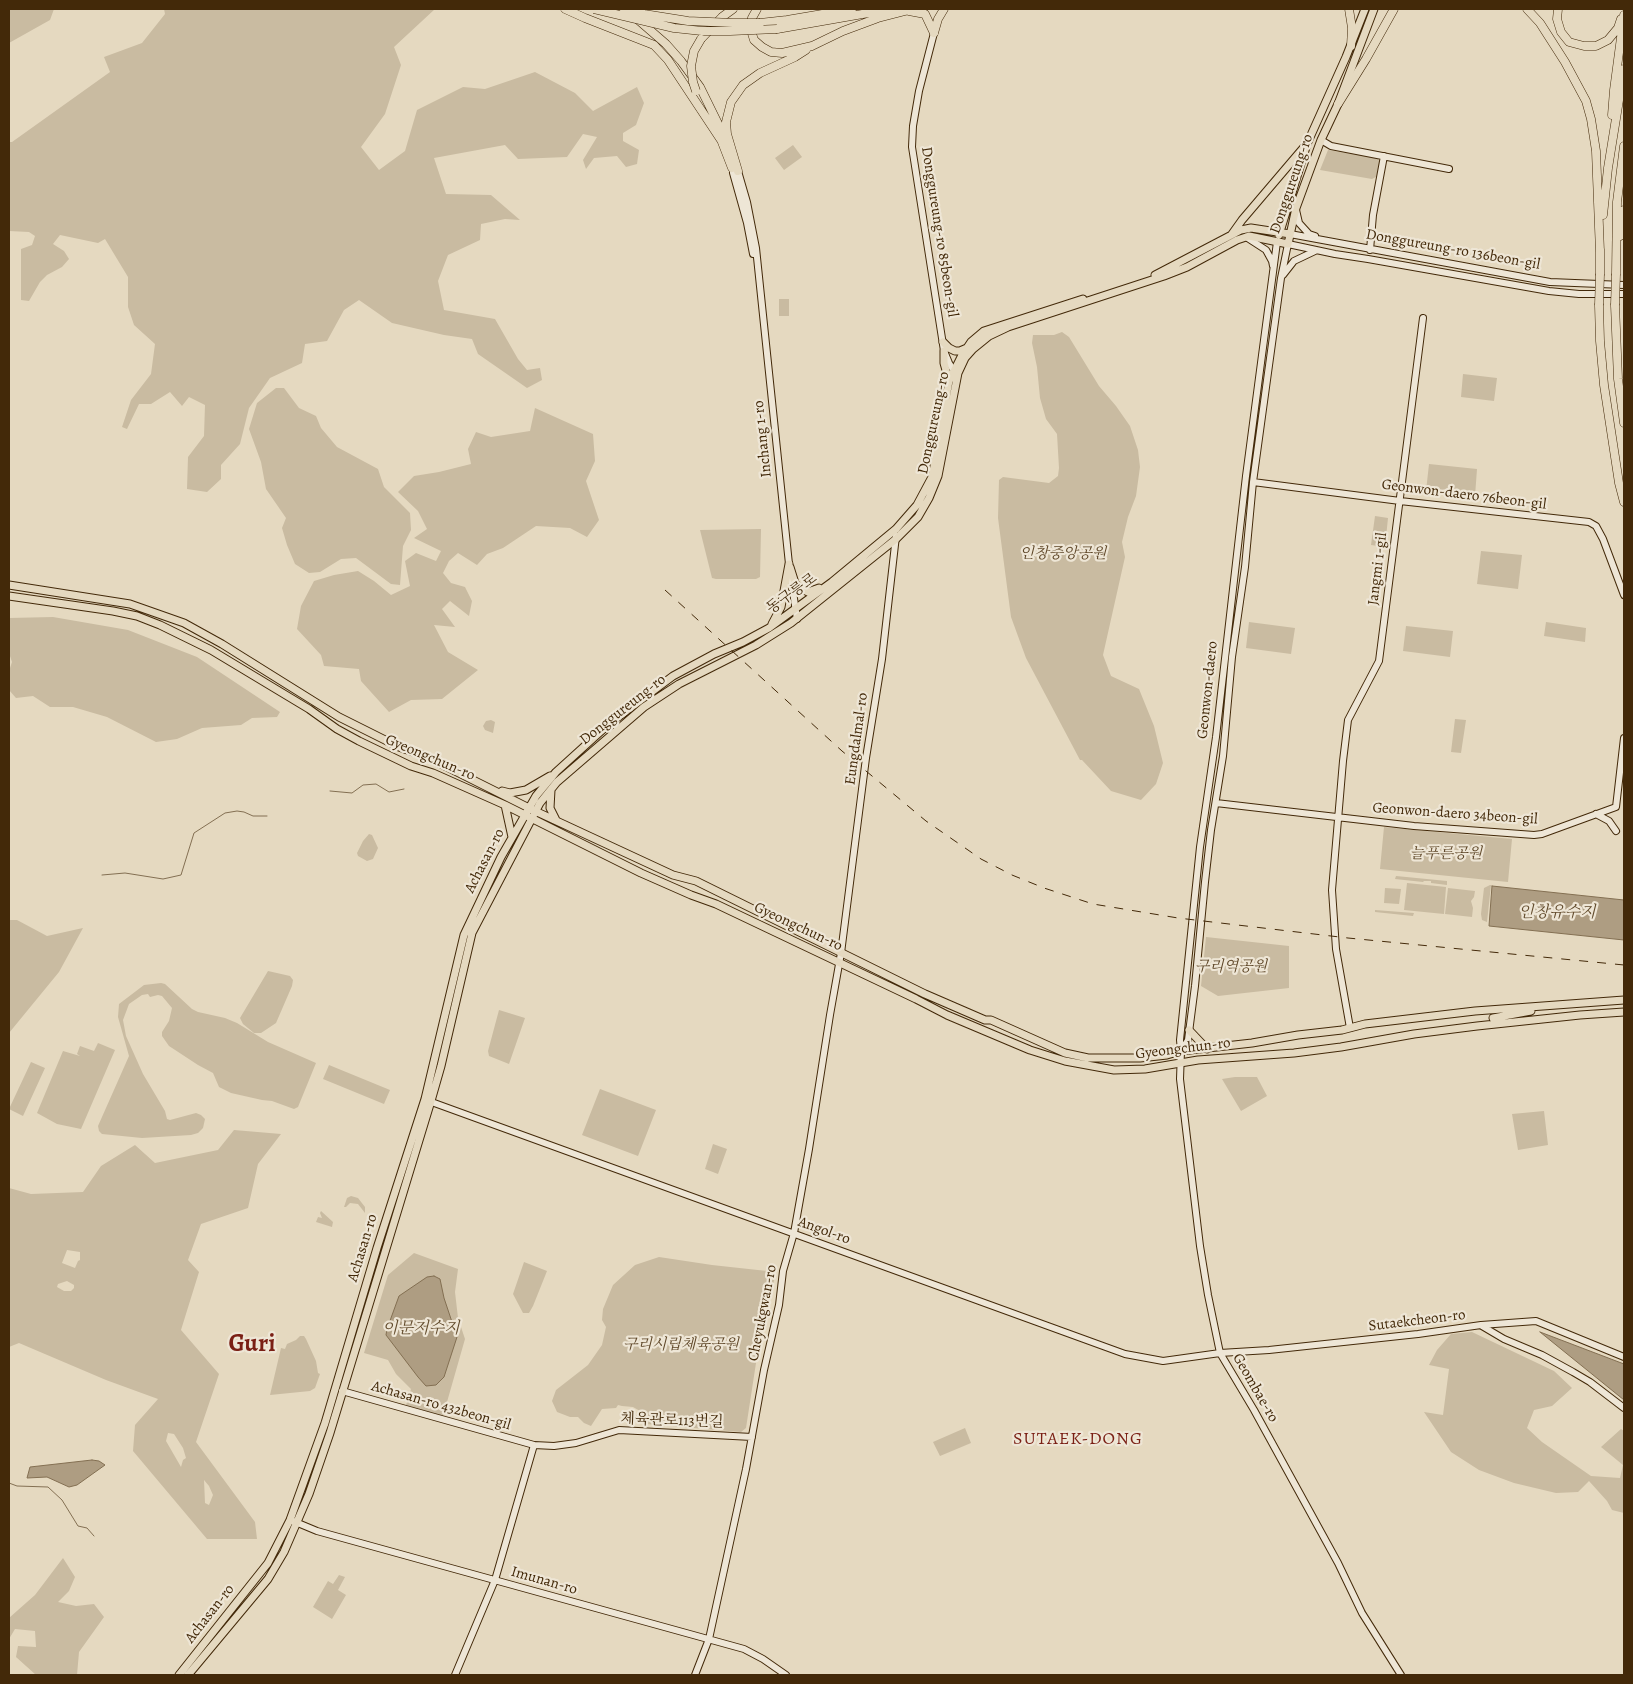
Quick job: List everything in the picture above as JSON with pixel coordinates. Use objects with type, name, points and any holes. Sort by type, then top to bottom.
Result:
[{"type":"highway","points":[[565,9],[654,45],[668,60],[721,140]]},
{"type":"highway","points":[[594,9],[674,28],[702,31],[777,29],[891,9]]},
{"type":"highway","points":[[624,9],[688,21],[733,23],[787,20],[852,9]]},
{"type":"highway","points":[[624,9],[656,34],[681,61],[700,86],[729,146]]},
{"type":"highway","points":[[733,9],[717,20],[701,39],[694,51],[691,66],[696,91],[735,172]]},
{"type":"highway","points":[[757,9],[752,18],[750,28],[754,40],[762,47],[771,52],[782,53],[812,46]]},
{"type":"highway","points":[[735,172],[726,122],[731,102],[742,85],[760,73],[795,57],[812,46],[843,31],[900,11],[913,9]]},
{"type":"highway","points":[[934,33],[938,19],[944,9]]},
{"type":"highway","points":[[1349,9],[1352,28],[1351,46]]},
{"type":"highway","points":[[1338,104],[1394,9]]},
{"type":"highway","points":[[1527,9],[1540,23],[1565,62],[1586,101],[1592,119],[1596,151],[1600,252],[1600,341],[1604,385],[1624,502]]},
{"type":"highway","points":[[1558,9],[1558,24],[1565,38],[1574,44],[1589,47],[1603,44],[1613,35],[1618,28],[1624,10]]},
{"type":"highway","points":[[900,11],[916,11],[925,14],[934,33]]},
{"type":"highway","points":[[1600,252],[1614,90],[1624,15]]},
{"type":"highway","points":[[1609,162],[1624,69]]},
{"type":"highway","points":[[1624,146],[1617,202],[1616,255],[1618,379],[1624,423]]},
{"type":"highway","points":[[1616,255],[1624,210]]},
{"type":"main road","name":"Donggureung-ro","points":[[532,810],[579,763],[644,707],[679,684],[756,645],[797,619],[896,539],[923,510],[934,486],[942,459],[956,372],[967,348],[984,331],[1146,279],[1190,258],[1241,230],[1251,228],[1279,232],[1307,144],[1351,46],[1365,9]]},
{"type":"main road","name":"Donggureung-ro","points":[[832,582],[896,530],[918,505],[932,477],[949,381],[973,349],[989,336],[1008,327],[1164,276],[1249,236],[1288,244],[1296,208],[1321,140],[1338,104],[1374,9]]},
{"type":"main road","name":"Donggureung-ro","points":[[1232,234],[1307,144]]},
{"type":"main road","name":"Donggureung-ro 136beon-gil","points":[[1279,232],[1290,234]]},
{"type":"main road","name":"Geonwon-daero","points":[[1277,242],[1279,232]]},
{"type":"main road","points":[[944,342],[949,348],[955,350],[960,351],[967,348]]},
{"type":"main road","points":[[944,350],[944,363],[949,381]]},
{"type":"main road","points":[[788,564],[796,585],[804,591],[813,591],[832,582]]},
{"type":"main road","points":[[769,628],[779,614],[788,564]]},
{"type":"main road","name":"동구릉로","points":[[769,628],[832,582]]},
{"type":"main road","name":"Gyeongchun-ro","points":[[9,585],[130,604],[184,624],[222,644],[339,717],[399,747],[422,755],[496,790],[532,810],[673,875],[696,882],[925,994],[985,1020],[991,1020],[1065,1053],[1088,1058],[1140,1058],[1342,1030],[1365,1024],[1475,1011],[1623,999]]},
{"type":"main road","name":"Gyeongchun-ro","points":[[9,596],[113,610],[138,616],[160,625],[211,650],[337,729],[411,766],[433,773],[505,805],[633,870],[716,904],[954,1018],[1030,1050],[1078,1064],[1114,1070],[1145,1069],[1198,1060],[1294,1053],[1477,1026],[1624,1012]]},
{"type":"main road","name":"Donggureung-ro","points":[[532,810],[536,796],[556,772],[610,723],[673,676],[769,628]]},
{"type":"main road","points":[[496,790],[510,793],[526,790],[556,772]]},
{"type":"main road","points":[[551,790],[550,808],[556,820]]},
{"type":"main road","points":[[505,805],[512,837]]},
{"type":"main road","name":"Achasan-ro","points":[[188,1675],[268,1579],[284,1552],[325,1423],[355,1318],[441,1066],[472,933],[532,810]]},
{"type":"main road","name":"Achasan-ro","points":[[179,1675],[268,1563],[294,1522],[321,1459],[428,1100],[464,935],[501,857],[512,837],[528,818]]},
{"type":"main road","name":"Gyeongchun-ro","points":[[1494,1018],[1554,1006]]},
{"type":"main road","points":[[1189,1030],[1207,1048]]},
{"type":"street","name":"Donggureung-ro 85beon-gil","points":[[934,33],[917,98],[912,148],[944,350],[956,372]]},
{"type":"street","points":[[1321,140],[1331,146],[1449,169]]},
{"type":"street","points":[[1370,250],[1373,215],[1384,156]]},
{"type":"street","name":"Inchang 1-ro","points":[[735,172],[752,224],[788,564],[797,619]]},
{"type":"street","points":[[1296,208],[1299,223],[1309,234],[1333,243]]},
{"type":"street","name":"Donggureung-ro 136beon-gil","points":[[1290,234],[1550,282],[1624,285]]},
{"type":"street","points":[[1246,237],[1266,250],[1274,270]]},
{"type":"street","name":"Geonwon-daero","points":[[1182,1051],[1180,1040],[1200,847],[1216,737],[1246,476],[1277,242]]},
{"type":"street","name":"Donggureung-ro 136beon-gil","points":[[1288,244],[1314,251],[1549,291],[1579,294],[1624,294]]},
{"type":"street","name":"Geonwon-daero","points":[[1182,1051],[1188,1040],[1211,830],[1223,756],[1232,656],[1245,567],[1253,482],[1281,278],[1288,244]]},
{"type":"street","points":[[1281,278],[1294,261],[1314,251]]},
{"type":"street","name":"Jangmi 1-gil","points":[[1337,816],[1348,720],[1379,661],[1423,318]]},
{"type":"street","name":"Geonwon-daero 76beon-gil","points":[[1253,482],[1589,522],[1596,526],[1603,539],[1624,595]]},
{"type":"street","name":"Eungdalmal-ro","points":[[841,953],[866,758],[882,659],[896,530]]},
{"type":"street","name":"Geonwon-daero 34beon-gil","points":[[1216,803],[1414,826],[1534,835],[1616,807],[1624,738]]},
{"type":"street","points":[[1596,814],[1609,821],[1616,831]]},
{"type":"street","points":[[1337,816],[1332,890],[1333,918],[1336,949],[1350,1028]]},
{"type":"street","name":"Cheyukgwan-ro","points":[[695,1675],[709,1640],[779,1305],[783,1271],[794,1233],[841,953]]},
{"type":"street","name":"Geombae-ro","points":[[1182,1051],[1180,1082],[1200,1246],[1220,1353],[1259,1418],[1338,1563],[1362,1613],[1401,1675]]},
{"type":"street","name":"Angol-ro","points":[[428,1100],[1125,1354],[1163,1360],[1220,1353]]},
{"type":"street","points":[[1480,1325],[1536,1321],[1624,1357]]},
{"type":"street","points":[[1500,1337],[1498,1329],[1501,1324]]},
{"type":"street","name":"Sutaekcheon-ro","points":[[1220,1353],[1418,1334],[1480,1325],[1500,1337],[1542,1355],[1573,1372],[1590,1382],[1624,1408]]},
{"type":"street","name":"Achasan-ro 432beon-gil","points":[[342,1391],[534,1445]]},
{"type":"street","name":"체육관로113번길","points":[[534,1445],[554,1446],[576,1443],[619,1430],[752,1437]]},
{"type":"street","points":[[455,1675],[495,1580],[534,1445]]},
{"type":"street","name":"Imunan-ro","points":[[294,1522],[317,1531],[744,1649],[786,1675]]},
{"type":"green space","points":[[9,9],[54,9],[50,20],[9,43]]},
{"type":"green space","points":[[164,9],[435,9],[394,47],[401,65],[385,114],[361,147],[379,170],[405,151],[417,110],[463,87],[485,89],[535,72],[575,93],[593,111],[637,87],[644,103],[636,125],[623,133],[623,141],[639,150],[637,164],[626,167],[617,156],[594,158],[586,169],[583,160],[597,137],[583,134],[567,157],[518,159],[505,145],[434,158],[446,194],[491,195],[520,220],[505,219],[481,224],[480,240],[448,255],[438,281],[444,310],[495,319],[518,359],[527,370],[540,368],[542,380],[527,388],[478,354],[472,339],[444,335],[392,323],[359,300],[344,310],[327,341],[305,344],[302,363],[270,378],[249,408],[240,444],[221,465],[221,479],[207,492],[187,489],[188,457],[204,436],[205,405],[189,397],[182,406],[170,392],[151,404],[139,404],[127,429],[122,427],[131,400],[151,374],[155,344],[134,325],[128,307],[128,277],[105,239],[98,243],[60,235],[53,244],[64,251],[69,259],[62,267],[47,275],[40,282],[29,301],[21,300],[21,249],[32,245],[35,236],[29,232],[9,231],[9,142],[12,142],[110,72],[104,57],[142,43],[165,14]]},
{"type":"green space","points":[[793,145],[802,157],[784,170],[775,158]]},
{"type":"green space","points":[[1328,150],[1377,158],[1380,162],[1376,177],[1372,179],[1320,170]]},
{"type":"green space","points":[[779,299],[789,299],[789,316],[779,316]]},
{"type":"green space","name":"인창중앙공원","points":[[1062,332],[1069,337],[1099,386],[1130,426],[1138,450],[1140,467],[1136,496],[1128,517],[1122,542],[1125,557],[1103,655],[1111,676],[1139,689],[1154,726],[1163,763],[1156,784],[1141,800],[1111,791],[1080,760],[1026,658],[1011,617],[998,518],[999,480],[1003,477],[1049,483],[1058,476],[1057,434],[1046,419],[1040,398],[1032,343],[1033,335],[1054,335]]},
{"type":"green space","points":[[1463,374],[1497,378],[1494,401],[1461,397]]},
{"type":"green space","points":[[276,388],[284,388],[299,408],[316,416],[321,428],[337,447],[378,469],[384,487],[410,513],[411,530],[403,546],[400,585],[391,584],[356,558],[341,559],[320,572],[309,573],[295,564],[282,528],[286,518],[266,489],[261,462],[249,429],[257,403]]},
{"type":"green space","points":[[535,408],[593,434],[595,461],[586,481],[599,520],[587,537],[570,528],[536,526],[503,548],[487,554],[477,565],[458,553],[449,561],[443,573],[451,583],[465,587],[472,601],[469,616],[450,601],[442,609],[455,627],[434,625],[448,652],[478,670],[442,699],[411,700],[389,712],[361,681],[359,669],[324,666],[321,655],[297,629],[301,606],[314,581],[334,575],[358,571],[391,595],[410,586],[405,561],[416,553],[436,561],[441,551],[414,538],[427,529],[418,511],[398,492],[414,476],[471,464],[468,449],[476,432],[491,437],[530,431]]},
{"type":"green space","points":[[1429,464],[1477,469],[1475,496],[1426,491]]},
{"type":"green space","points":[[1375,516],[1388,518],[1385,547],[1371,545]]},
{"type":"green space","points":[[761,529],[760,577],[756,579],[712,578],[700,530]]},
{"type":"green space","points":[[1481,551],[1522,555],[1518,589],[1477,584]]},
{"type":"green space","points":[[53,617],[128,630],[197,657],[280,712],[277,717],[252,718],[241,725],[202,728],[177,739],[156,742],[107,717],[73,707],[50,707],[33,696],[16,698],[9,690],[9,671],[12,662],[9,653],[9,618]]},
{"type":"green space","points":[[1249,622],[1295,628],[1291,654],[1246,648]]},
{"type":"green space","points":[[1546,622],[1586,628],[1585,642],[1544,636]]},
{"type":"green space","points":[[1406,626],[1453,631],[1450,657],[1403,651]]},
{"type":"green space","points":[[1455,719],[1466,720],[1461,753],[1451,752]]},
{"type":"green space","points":[[491,720],[495,722],[493,733],[485,730],[483,726],[486,721]]},
{"type":"green space","name":"늘푸른공원","points":[[1384,827],[1512,839],[1508,882],[1380,869]]},
{"type":"green space","points":[[369,834],[372,835],[378,848],[373,859],[367,861],[358,856],[357,853]]},
{"type":"green space","points":[[1396,876],[1447,881],[1447,885],[1431,883],[1431,881],[1395,879]]},
{"type":"green space","points":[[1407,883],[1446,887],[1444,914],[1404,910]]},
{"type":"green space","points":[[1490,885],[1487,922],[1482,920],[1481,914],[1484,888]]},
{"type":"green space","points":[[1385,888],[1401,889],[1399,904],[1384,903]]},
{"type":"green space","points":[[1448,888],[1475,891],[1471,901],[1473,908],[1472,917],[1445,914]]},
{"type":"green space","points":[[1375,910],[1414,913],[1413,916],[1375,912]]},
{"type":"green space","points":[[9,920],[17,920],[47,936],[83,928],[59,972],[9,1033]]},
{"type":"green space","name":"구리역공원","points":[[1206,937],[1289,946],[1289,988],[1218,996],[1201,986]]},
{"type":"green space","points":[[268,971],[290,976],[293,980],[292,986],[276,1023],[261,1033],[254,1033],[243,1024],[240,1018]]},
{"type":"green space","points":[[165,984],[192,1009],[237,1023],[268,1042],[316,1063],[298,1107],[294,1109],[272,1101],[231,1093],[219,1087],[213,1073],[169,1046],[162,1036],[162,1032],[169,1021],[172,1008],[162,996],[150,997],[148,994],[142,995],[129,1004],[123,1020],[126,1036],[143,1074],[165,1111],[167,1119],[170,1120],[196,1113],[205,1119],[203,1128],[198,1133],[191,1135],[142,1138],[102,1134],[98,1126],[129,1056],[118,1017],[119,1004],[144,985]]},
{"type":"green space","points":[[499,1010],[525,1018],[509,1064],[489,1056],[488,1051]]},
{"type":"green space","points":[[98,1043],[115,1050],[81,1129],[57,1124],[37,1113],[63,1051],[80,1056],[77,1054],[80,1046],[94,1051]]},
{"type":"green space","points":[[31,1062],[45,1068],[23,1116],[9,1109]]},
{"type":"green space","points":[[329,1065],[390,1090],[384,1104],[323,1079]]},
{"type":"green space","points":[[1257,1077],[1267,1096],[1241,1111],[1222,1079]]},
{"type":"green space","points":[[600,1089],[656,1110],[638,1156],[582,1135]]},
{"type":"green space","points":[[1544,1111],[1548,1145],[1518,1150],[1512,1114]]},
{"type":"green space","points":[[234,1130],[281,1134],[258,1164],[248,1208],[201,1224],[188,1260],[199,1272],[181,1330],[219,1374],[196,1442],[255,1522],[257,1539],[207,1539],[133,1451],[135,1425],[158,1399],[106,1380],[19,1343],[9,1347],[9,1188],[31,1194],[83,1192],[101,1166],[135,1145],[155,1163],[218,1150]],"holes":[[[67,1250],[80,1252],[80,1260],[75,1268],[62,1263]],[[67,1281],[74,1285],[74,1288],[71,1291],[64,1291],[57,1287],[58,1284]],[[168,1433],[174,1434],[183,1448],[186,1458],[183,1460],[181,1467],[166,1441]],[[204,1480],[213,1495],[209,1505],[205,1503]]]},
{"type":"green space","points":[[713,1144],[727,1149],[718,1174],[705,1169]]},
{"type":"green space","points":[[351,1196],[358,1198],[365,1207],[365,1213],[358,1204],[350,1203],[344,1207],[347,1198]]},
{"type":"green space","points":[[321,1211],[333,1222],[332,1227],[316,1222],[318,1217],[322,1218]]},
{"type":"green space","points":[[414,1253],[458,1269],[455,1292],[458,1318],[465,1339],[443,1416],[406,1405],[411,1389],[396,1374],[388,1360],[364,1353],[388,1275]]},
{"type":"green space","name":"구리시립체육공원","points":[[659,1257],[776,1272],[758,1350],[746,1428],[741,1432],[646,1424],[645,1420],[636,1416],[640,1411],[633,1407],[618,1405],[616,1408],[602,1409],[591,1426],[584,1423],[578,1417],[570,1417],[557,1412],[552,1401],[556,1390],[588,1365],[602,1345],[606,1327],[602,1320],[603,1309],[613,1285],[635,1265]]},
{"type":"green space","points":[[524,1262],[547,1271],[529,1313],[523,1313],[513,1294]]},
{"type":"green space","points":[[1472,1332],[1554,1371],[1572,1388],[1552,1406],[1534,1410],[1527,1428],[1542,1442],[1591,1476],[1620,1478],[1623,1465],[1601,1447],[1621,1429],[1624,1431],[1624,1513],[1612,1510],[1607,1501],[1589,1481],[1578,1492],[1556,1493],[1514,1483],[1479,1470],[1451,1452],[1424,1412],[1443,1415],[1449,1369],[1429,1365],[1437,1350],[1451,1334]]},
{"type":"green space","points":[[300,1336],[304,1336],[306,1339],[320,1374],[315,1388],[310,1391],[270,1395],[281,1348],[285,1349],[287,1344]]},
{"type":"green space","points":[[965,1428],[971,1443],[940,1456],[933,1442]]},
{"type":"green space","points":[[63,1558],[75,1577],[69,1591],[58,1602],[76,1606],[94,1604],[104,1617],[79,1652],[77,1675],[36,1675],[16,1657],[18,1646],[36,1647],[35,1631],[15,1629],[9,1639],[9,1618],[35,1595]]},
{"type":"green space","points":[[339,1575],[345,1577],[338,1590],[346,1595],[332,1619],[313,1607],[328,1581],[333,1584]]},
{"type":"water","name":"인창유수지","points":[[1492,886],[1624,900],[1624,940],[1489,926]]},
{"type":"water","name":"이문저수지","points":[[434,1276],[440,1279],[444,1298],[457,1337],[444,1377],[436,1385],[426,1386],[386,1335],[399,1296],[427,1277]]},
{"type":"water","points":[[1540,1332],[1624,1364],[1624,1400]]},
{"type":"water","points":[[92,1460],[99,1461],[105,1465],[77,1485],[69,1487],[47,1477],[27,1478],[30,1467]]},
{"type":"waterway","points":[[330,791],[352,793],[363,785],[376,784],[389,792],[404,789]]},
{"type":"waterway","points":[[102,875],[125,873],[163,879],[181,875],[194,833],[225,813],[237,811],[253,816],[267,816]]},
{"type":"waterway","points":[[9,1483],[17,1486],[48,1487],[62,1500],[78,1526],[87,1528],[94,1536]]},
{"type":"railway","points":[[665,590],[842,751],[926,821],[981,859],[1012,875],[1044,888],[1093,904],[1178,918],[1348,938],[1624,965]]},
{"type":"district","name":"Guri","points":[[252,1345]]},
{"type":"district","name":"SUTAEK-DONG","points":[[1078,1440]]}]
